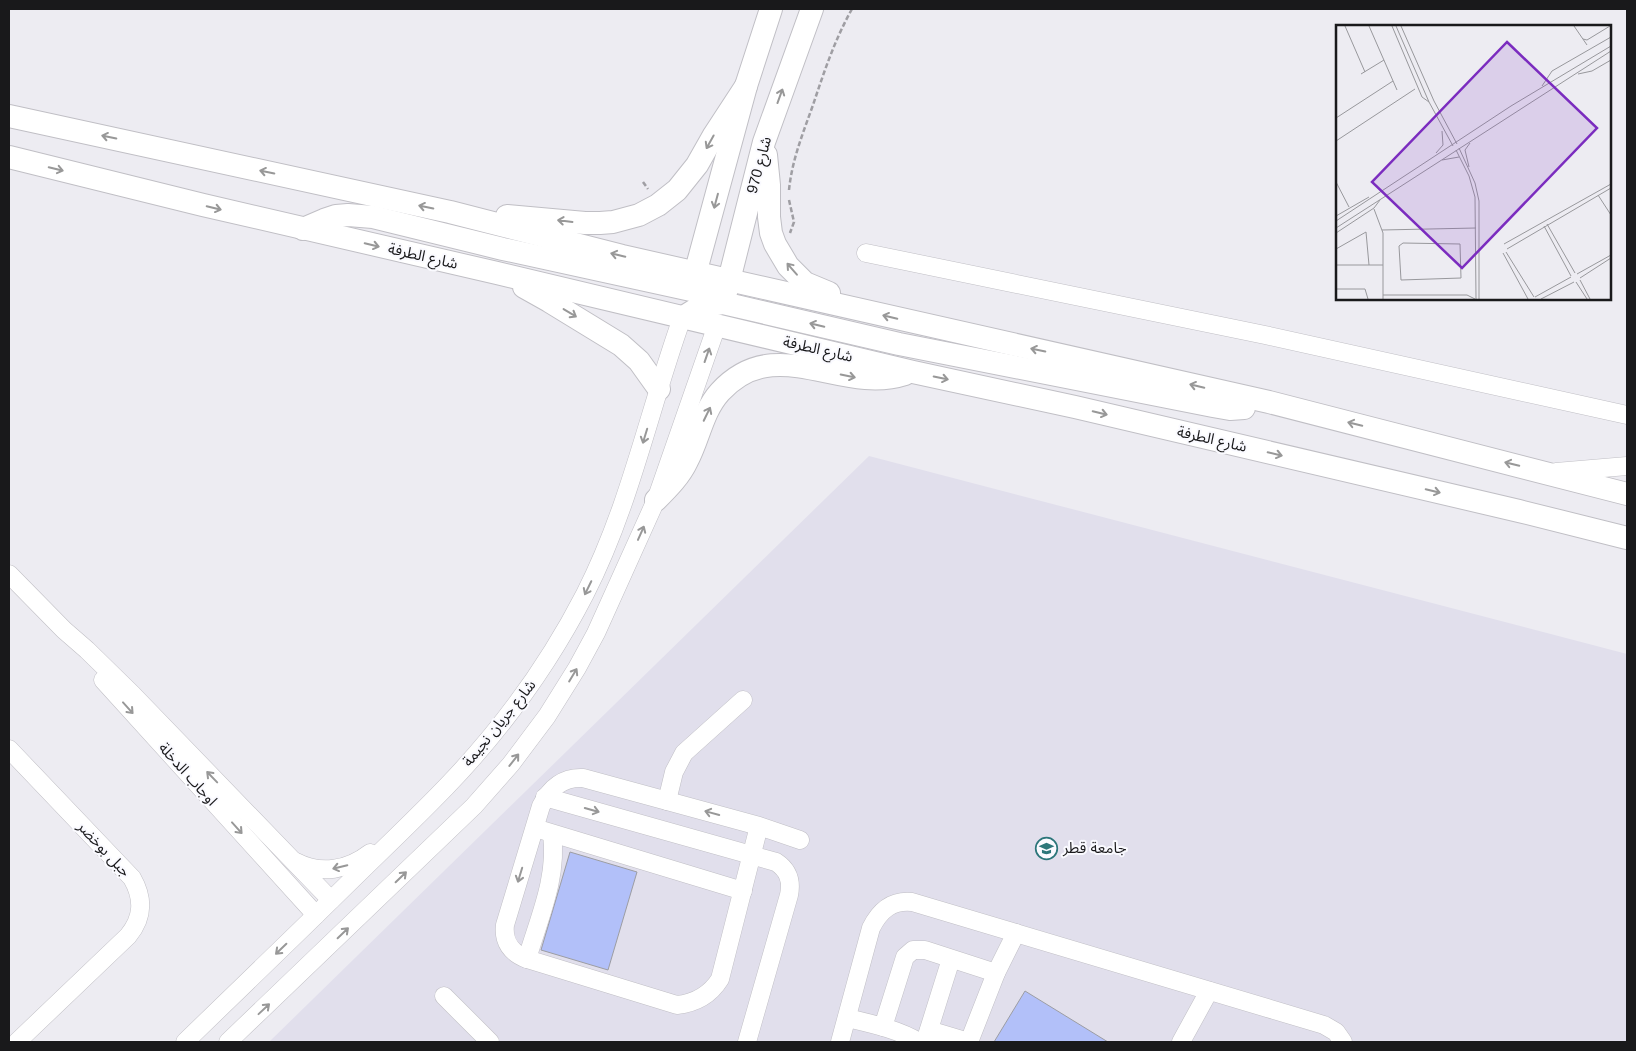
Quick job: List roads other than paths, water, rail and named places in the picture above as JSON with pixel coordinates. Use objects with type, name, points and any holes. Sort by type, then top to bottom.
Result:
[{"type":"main road","points":[[682,318],[746,86],[771,9]]},
{"type":"main road","name":"شارع 970","points":[[717,325],[764,142],[812,9]]},
{"type":"main road","points":[[450,212],[585,223],[613,222],[639,215],[658,205],[677,190],[697,165],[714,134],[746,86]]},
{"type":"main road","points":[[9,116],[450,212],[622,256],[693,281],[699,290],[713,287],[729,279],[845,307],[1269,402],[1627,494]]},
{"type":"main road","points":[[764,142],[769,185],[769,217],[771,233],[775,244],[788,266],[806,283],[829,294],[845,307]]},
{"type":"main road","name":"شارع الطرفة","points":[[9,157],[303,229],[913,372],[1113,416],[1519,510],[1627,538]]},
{"type":"main road","points":[[303,229],[336,216],[366,216],[503,249],[693,281]]},
{"type":"main road","points":[[496,273],[549,301],[622,345],[639,361],[659,389]]},
{"type":"main road","points":[[682,318],[701,306],[723,303],[898,344],[1214,406],[1241,409],[1269,402]]},
{"type":"main road","points":[[656,500],[678,476],[688,460],[712,403],[733,380],[753,369],[786,364],[854,378],[881,380],[913,372]]},
{"type":"street","points":[[866,253],[1265,335],[1627,416]]},
{"type":"street","name":"شارع جريان نجيمة","points":[[185,1042],[447,786],[503,721],[550,656],[586,593],[628,493],[682,318]]},
{"type":"street","name":"شارع جريان نجيمة","points":[[228,1042],[474,806],[511,764],[547,716],[596,634],[656,500],[717,325]]},
{"type":"street","points":[[1548,473],[1627,466]]},
{"type":"street","name":"اوجاب الدخلة","points":[[9,574],[64,630],[134,695],[331,900]]},
{"type":"street","name":"اوجاب الدخلة","points":[[64,630],[83,656],[123,703],[316,915]]},
{"type":"street","points":[[667,801],[674,772],[684,753],[743,700]]},
{"type":"street","name":"جبل بوخضر","points":[[9,749],[132,878],[140,895],[141,904],[138,921],[128,936],[15,1042]]},
{"type":"street","points":[[759,826],[720,979],[709,993],[694,1002],[677,1005],[526,959],[515,954],[507,943],[504,931],[541,806],[545,797],[564,780],[583,778],[759,826],[800,840]]},
{"type":"street","points":[[291,859],[307,868],[339,868],[350,865],[368,854],[421,800],[447,786]]},
{"type":"street","points":[[545,797],[752,855],[776,862],[782,866],[790,879],[791,887],[747,1042]]},
{"type":"street","points":[[535,828],[743,891]]},
{"type":"street","points":[[526,959],[552,871],[554,858],[552,834]]},
{"type":"street","points":[[840,1042],[871,928],[880,913],[895,903],[912,902],[1324,1025],[1336,1032],[1343,1042]]},
{"type":"street","points":[[847,1018],[906,1035],[969,1042],[996,973],[1016,933]]},
{"type":"street","points":[[883,1027],[905,957],[908,953],[919,949],[996,973]]},
{"type":"street","points":[[924,1038],[951,959]]},
{"type":"street","points":[[1181,1042],[1214,992]]},
{"type":"street","points":[[1192,1042],[1214,992]]},
{"type":"street","points":[[444,996],[490,1042]]},
{"type":"street","points":[[9,1037],[15,1042]]},
{"type":"place","name":"جامعة قطر","points":[[1047,848]]}]
